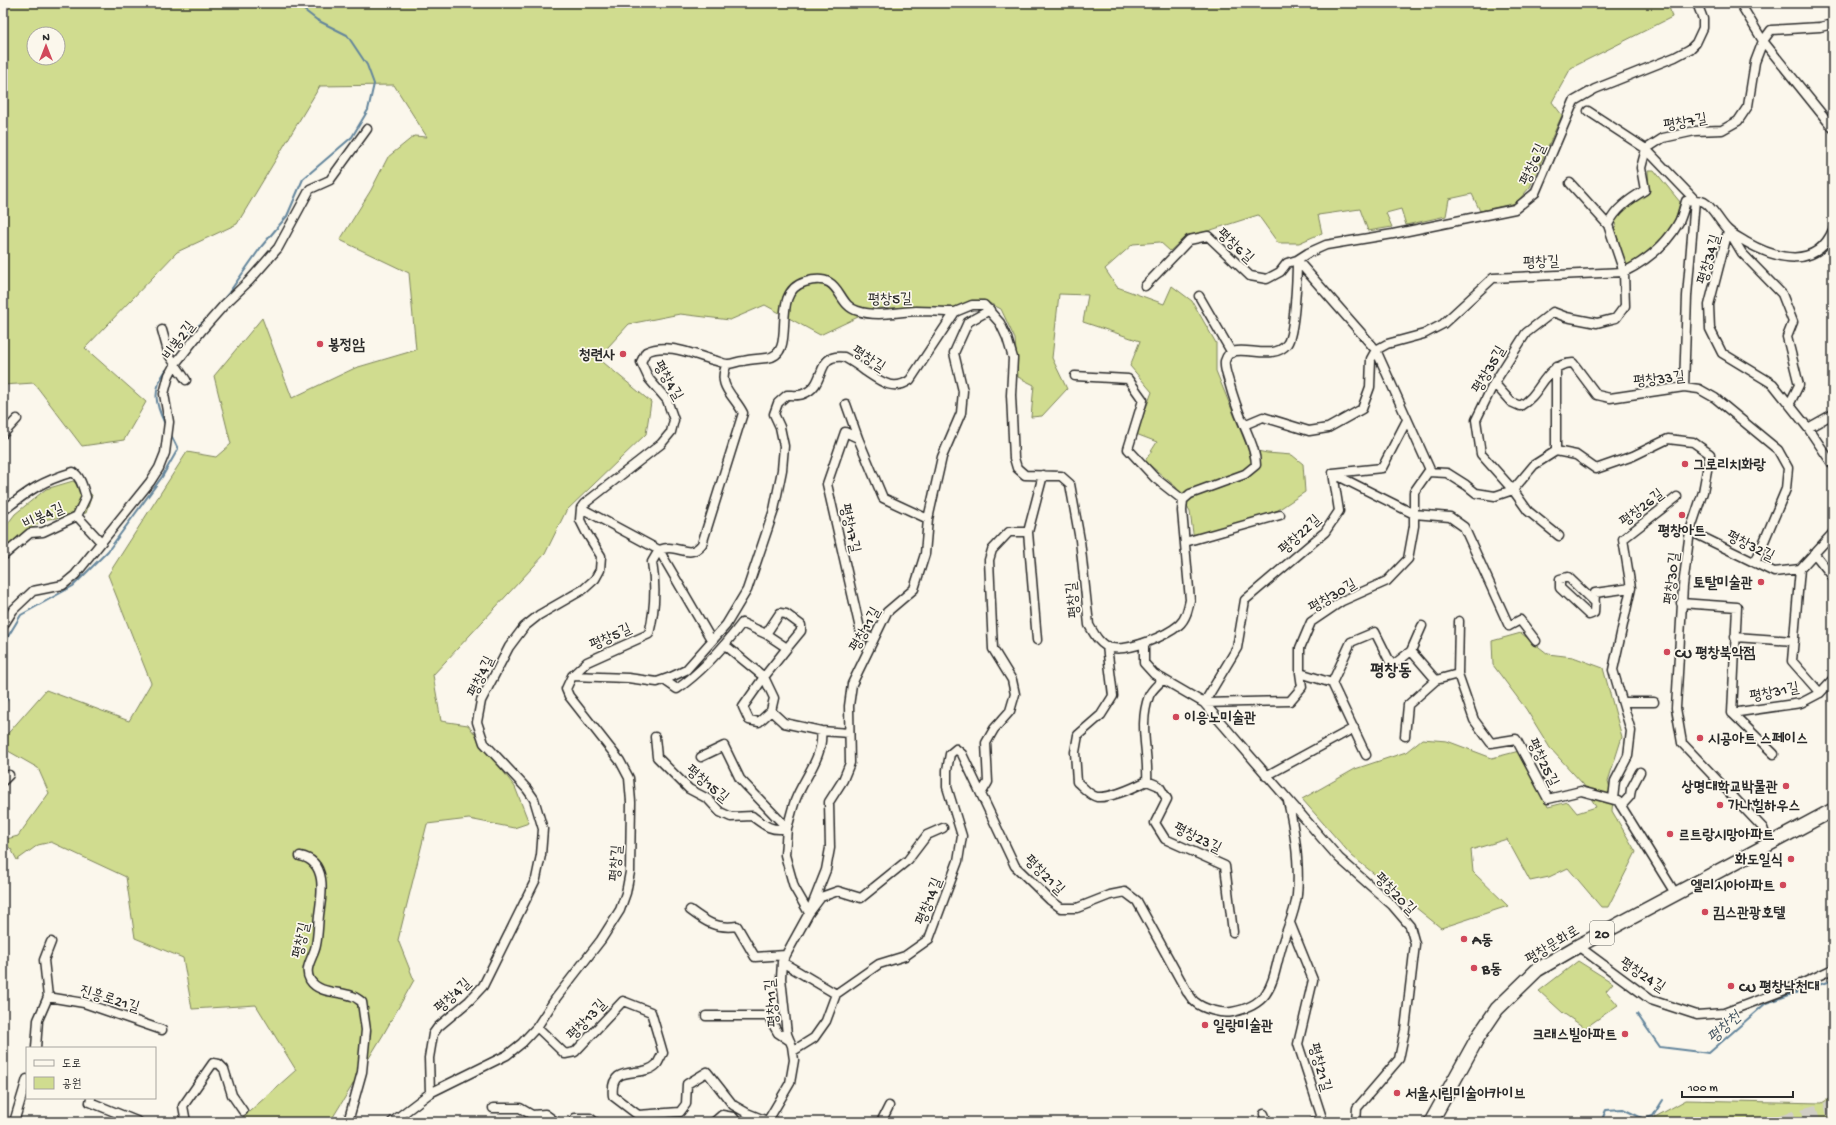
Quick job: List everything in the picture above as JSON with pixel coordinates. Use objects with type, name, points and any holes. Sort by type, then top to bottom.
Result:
[{"type":"main road","name":"평창문화로","points":[[1431,1122],[1478,1037],[1497,1009],[1537,970],[1675,893],[1833,810]]},
{"type":"street","name":"평창6길","points":[[1145,286],[1189,240],[1208,236],[1250,276],[1267,279],[1280,272],[1287,263],[1297,260],[1326,245],[1500,213],[1521,206],[1535,194],[1574,101],[1595,89],[1675,57],[1690,49],[1696,43],[1703,28],[1703,18],[1697,3]]},
{"type":"street","points":[[1740,3],[1763,41],[1833,128]]},
{"type":"street","name":"평창7길","points":[[1646,149],[1663,138],[1695,131],[1722,130],[1738,121],[1748,106],[1754,62],[1763,41],[1771,30],[1820,27],[1833,24]]},
{"type":"street","points":[[1588,111],[1646,149],[1694,200],[1704,202],[1728,231],[1762,251],[1786,258],[1809,256],[1829,241],[1833,230]]},
{"type":"street","name":"비봉2길","points":[[3,626],[13,610],[34,591],[63,585],[75,575],[150,482],[159,468],[164,453],[169,422],[164,394],[169,375],[175,364],[225,304],[249,281],[278,248],[310,189],[330,180],[367,129]]},
{"type":"street","points":[[1608,225],[1612,217],[1628,201],[1645,190],[1641,168],[1646,149]]},
{"type":"street","points":[[1570,183],[1608,225],[1624,272]]},
{"type":"street","points":[[1684,387],[1687,296],[1694,200]]},
{"type":"street","name":"평창길","points":[[1376,350],[1387,344],[1424,334],[1444,324],[1493,278],[1624,272],[1639,265],[1668,239],[1680,220],[1686,201],[1694,200]]},
{"type":"street","name":"평창34길","points":[[1728,231],[1742,253],[1782,294],[1793,322],[1787,337],[1799,385],[1790,403]]},
{"type":"street","name":"평창34길","points":[[1728,231],[1709,305],[1710,329],[1722,353],[1773,384],[1790,403],[1833,465]]},
{"type":"street","points":[[1297,260],[1376,350],[1431,472],[1446,473],[1476,493],[1495,496],[1512,490],[1534,465],[1556,451],[1556,367]]},
{"type":"street","points":[[1163,679],[1150,695],[1143,726],[1148,771],[1147,781],[1126,791],[1096,797],[1089,793],[1078,782],[1075,752],[1078,735],[1101,715],[1113,696],[1107,646],[1112,648],[1123,648],[1144,643],[1180,624],[1188,612],[1190,600],[1182,511],[1183,500],[1190,494],[1246,474],[1256,465],[1256,455],[1234,400],[1224,367],[1226,359],[1238,350],[1249,350],[1268,354],[1278,351],[1287,344],[1292,321],[1297,260]]},
{"type":"street","name":"평창35길","points":[[1559,536],[1528,511],[1481,454],[1476,420],[1494,383],[1526,333],[1553,312],[1566,317],[1596,323],[1616,318],[1625,306],[1624,272]]},
{"type":"street","name":"평창5길","points":[[655,347],[673,348],[727,364],[770,358],[779,352],[783,341],[785,306],[789,292],[803,282],[820,279],[829,282],[852,308],[857,311],[873,314],[918,311],[956,312]]},
{"type":"street","points":[[1199,296],[1232,353]]},
{"type":"street","points":[[956,312],[972,304],[984,305],[990,310]]},
{"type":"street","name":"평창길","points":[[990,310],[1000,323],[1007,338],[1013,358],[1011,395],[1014,458],[1018,468],[1025,475],[1061,476],[1070,484],[1080,540],[1089,625],[1095,636],[1107,646]]},
{"type":"street","name":"평창11길","points":[[767,1121],[790,1083],[794,1060],[785,1014],[782,978],[784,958],[809,913],[826,870],[830,848],[829,802],[843,780],[850,763],[849,706],[852,684],[887,612],[914,589],[925,554],[928,519],[942,457],[961,414],[963,391],[954,353],[968,322],[990,310]]},
{"type":"street","name":"평창길","points":[[392,1122],[430,1093],[507,1056],[522,1043],[536,1027],[556,998],[601,940],[620,910],[626,893],[630,872],[631,802],[629,778],[620,761],[569,696],[566,689],[572,676],[628,678],[657,682],[686,670],[726,625],[747,590],[774,510],[782,470],[784,446],[780,427],[774,414],[778,403],[787,395],[802,395],[816,386],[824,363],[833,357],[844,357],[887,385],[899,386],[905,383],[910,380],[956,312]]},
{"type":"street","points":[[162,330],[169,355],[186,380]]},
{"type":"street","name":"평창4길","points":[[430,1093],[429,1058],[433,1034],[438,1027],[469,1001],[483,986],[536,879],[541,855],[543,829],[534,798],[527,788],[484,743],[477,722],[481,701],[509,647],[524,627],[539,614],[584,589],[595,579],[600,570],[601,556],[580,520],[581,508],[584,504],[662,444],[671,432],[674,420],[667,400],[649,379],[642,362],[646,352],[655,347]]},
{"type":"street","points":[[1244,425],[1263,417],[1309,431],[1328,428],[1342,421],[1362,409],[1370,388],[1371,359],[1376,350]]},
{"type":"street","name":"평창33길","points":[[1556,367],[1563,363],[1572,363],[1596,395],[1610,398],[1684,387],[1699,389],[1715,398],[1778,450],[1788,468],[1786,489],[1755,563]]},
{"type":"street","points":[[659,550],[668,548],[688,552],[698,550],[702,544],[742,413],[726,388],[723,375],[727,364]]},
{"type":"street","points":[[1494,383],[1511,402],[1520,406],[1529,401],[1551,370],[1556,367]]},
{"type":"street","points":[[1075,376],[1128,379],[1143,400],[1128,449],[1155,478],[1183,500]]},
{"type":"street","points":[[846,404],[858,438],[883,498],[928,519]]},
{"type":"street","points":[[1808,428],[1833,414]]},
{"type":"street","points":[[3,434],[17,419]]},
{"type":"street","points":[[1333,473],[1382,468],[1407,420]]},
{"type":"street","name":"평창17길","points":[[858,438],[845,432],[827,484],[861,633],[873,639]]},
{"type":"street","name":"평창30길","points":[[1556,451],[1576,455],[1596,469],[1633,456],[1668,439],[1693,442],[1710,454],[1703,492],[1690,531],[1681,603],[1676,708],[1682,743],[1764,828],[1768,843]]},
{"type":"street","name":"비봉4길","points":[[3,511],[30,489],[51,478],[73,472],[79,479],[86,497],[77,516],[43,532],[30,533],[3,556]]},
{"type":"street","name":"평창30길","points":[[1204,703],[1290,701],[1302,687],[1300,673],[1300,648],[1311,622],[1342,601],[1387,581],[1408,560],[1414,526],[1414,492],[1428,472],[1431,472]]},
{"type":"street","points":[[1333,473],[1414,514],[1450,517],[1464,527],[1509,626],[1520,620],[1536,642]]},
{"type":"street","name":"평창22길","points":[[1204,703],[1237,648],[1245,600],[1325,532],[1339,511],[1333,473]]},
{"type":"street","points":[[1037,640],[1028,532],[1043,475]]},
{"type":"street","name":"평창26길","points":[[1613,799],[1615,782],[1628,756],[1631,731],[1613,670],[1631,588],[1623,539],[1677,497]]},
{"type":"street","points":[[581,508],[659,550],[712,641]]},
{"type":"street","points":[[1185,542],[1280,515]]},
{"type":"street","name":"비봉4길","points":[[77,516],[101,542]]},
{"type":"street","name":"평창32길","points":[[1690,531],[1774,572],[1800,569]]},
{"type":"street","points":[[981,794],[988,782],[986,743],[994,729],[1010,711],[1015,694],[1012,680],[993,649],[989,560],[992,550],[1009,532],[1028,532]]},
{"type":"street","points":[[1800,569],[1833,533]]},
{"type":"street","name":"평창5길","points":[[572,676],[587,662],[649,634],[654,613],[654,572],[652,562],[659,550]]},
{"type":"street","points":[[1814,553],[1833,577]]},
{"type":"street","name":"평창31길","points":[[1800,569],[1792,661],[1820,693]]},
{"type":"street","points":[[1595,603],[1568,577],[1560,579],[1560,588],[1589,615],[1594,612],[1595,603],[1595,592],[1631,588]]},
{"type":"street","name":"평창31길","points":[[1681,603],[1737,607],[1732,713],[1774,754]]},
{"type":"street","points":[[725,645],[764,677],[774,698],[771,712],[759,722],[749,720],[743,707],[764,677],[801,631],[801,625],[786,614],[780,613],[766,634]]},
{"type":"street","name":"평창25길","points":[[1459,621],[1458,674],[1474,720],[1491,743],[1516,738],[1548,799],[1581,791],[1613,799],[1618,802],[1675,893]]},
{"type":"street","points":[[664,680],[677,689],[696,675],[725,645],[742,623],[766,634],[788,648]]},
{"type":"street","points":[[1332,683],[1351,642],[1375,632],[1392,666],[1411,651],[1422,626]]},
{"type":"street","points":[[1735,636],[1794,641]]},
{"type":"street","name":"평창20길","points":[[1144,643],[1144,663],[1154,674],[1204,703],[1288,802],[1339,858],[1392,905],[1410,926],[1415,944],[1405,1030],[1399,1059],[1357,1108],[1356,1122]]},
{"type":"street","points":[[1411,651],[1436,680]]},
{"type":"street","points":[[1300,673],[1332,683],[1366,755]]},
{"type":"street","points":[[1405,736],[1408,705],[1436,680],[1458,674]]},
{"type":"street","name":"평창31길","points":[[1732,713],[1801,703],[1820,693],[1833,679]]},
{"type":"street","points":[[1622,702],[1654,702]]},
{"type":"street","points":[[771,712],[784,723],[821,731],[849,733]]},
{"type":"street","points":[[1266,776],[1354,728]]},
{"type":"street","points":[[809,913],[794,887],[785,854],[788,828],[795,800],[812,769],[823,742],[821,731]]},
{"type":"street","name":"평창15길","points":[[655,737],[657,757],[689,788],[708,798],[720,812],[731,817],[752,816],[766,827],[780,830],[788,828]]},
{"type":"street","name":"평창15길","points":[[701,758],[724,746],[740,779],[788,828]]},
{"type":"street","name":"평창14길","points":[[836,994],[879,964],[905,956],[929,939],[958,861],[962,836],[947,787],[947,770],[950,754],[956,749],[962,754],[981,794]]},
{"type":"street","points":[[1621,806],[1630,796],[1631,789],[1640,772]]},
{"type":"street","points":[[3,781],[9,775]]},
{"type":"street","name":"평창23길","points":[[1147,781],[1159,786],[1167,799],[1155,823],[1165,839],[1225,866],[1233,932]]},
{"type":"street","name":"평창21길","points":[[981,794],[1015,866],[1050,900],[1061,908],[1077,908],[1110,895],[1125,892],[1137,900],[1187,992],[1195,1002],[1208,1008],[1228,1013],[1246,1010],[1262,998],[1274,979],[1282,944],[1290,923],[1297,896],[1297,873],[1294,831],[1288,802]]},
{"type":"street","name":"평창11길","points":[[809,913],[821,897],[838,891],[861,898],[908,860],[927,835],[943,828]]},
{"type":"street","name":"평창길","points":[[300,856],[308,857],[315,864],[320,872],[323,889],[316,946],[307,971],[310,980],[319,988],[353,996],[362,1002],[366,1021],[362,1072],[348,1122]]},
{"type":"street","points":[[690,910],[708,923],[726,927],[737,926],[755,957],[784,958]]},
{"type":"street","name":"평창21길","points":[[1290,923],[1313,980],[1298,1044],[1323,1120],[1313,1122]]},
{"type":"street","points":[[36,1047],[38,1020],[48,997],[44,960],[51,942]]},
{"type":"street","name":"평창24길","points":[[1578,946],[1651,1000],[1697,1015],[1724,1013],[1801,984],[1833,970]]},
{"type":"street","name":"평창11길","points":[[784,958],[836,994]]},
{"type":"street","points":[[793,1051],[814,1038],[826,1021],[836,994]]},
{"type":"street","name":"진흥로21길","points":[[48,997],[84,1003],[162,1030]]},
{"type":"street","name":"평창13길","points":[[536,1027],[565,1054],[575,1052],[623,1001],[651,1012],[663,1053],[657,1064],[647,1070],[623,1073],[617,1078],[612,1088],[613,1096],[638,1115],[680,1112],[686,1104],[687,1084],[707,1072],[733,1105],[747,1113],[767,1121]]},
{"type":"street","name":"평창11길","points":[[706,1016],[768,1016],[778,1033],[790,1040]]},
{"type":"street","points":[[186,1122],[183,1106],[213,1063],[219,1064],[224,1069],[232,1095],[243,1110]]},
{"type":"street","points":[[14,1122],[26,1082]]},
{"type":"street","points":[[91,1099],[90,1102],[139,1122]]},
{"type":"street","points":[[881,1122],[889,1106]]},
{"type":"street","points":[[493,1108],[520,1108],[532,1118],[545,1114],[556,1122]]},
{"type":"street","points":[[714,1122],[722,1115],[733,1117],[737,1122]]},
{"type":"street","points":[[573,1122],[575,1118],[590,1118],[595,1122]]},
{"type":"green space","points":[[3,3],[1668,3],[1672,17],[1571,68],[1552,102],[1562,115],[1530,187],[1516,203],[1480,211],[1472,194],[1449,199],[1446,216],[1406,225],[1401,209],[1386,213],[1392,227],[1368,231],[1360,209],[1318,215],[1322,233],[1299,243],[1278,243],[1258,215],[1183,239],[1170,251],[1160,242],[1133,244],[1105,269],[1117,287],[1164,304],[1172,286],[1192,301],[1216,343],[1216,371],[1248,449],[1267,453],[1292,455],[1303,464],[1305,492],[1278,510],[1194,540],[1190,512],[1176,487],[1145,461],[1157,442],[1136,434],[1152,392],[1130,366],[1140,341],[1083,322],[1088,295],[1059,294],[1052,358],[1067,389],[1042,416],[1031,417],[1034,385],[1018,377],[1015,339],[1001,309],[989,303],[962,306],[957,310],[877,308],[820,335],[765,305],[730,320],[680,314],[629,324],[598,358],[651,402],[646,434],[566,511],[545,554],[433,675],[441,721],[468,725],[515,787],[529,823],[514,828],[469,819],[427,824],[398,940],[414,980],[383,1035],[330,1122],[241,1122],[241,1119],[296,1070],[256,1005],[192,1009],[183,958],[135,938],[126,877],[51,842],[38,845],[17,860],[11,849],[3,842],[3,840],[18,836],[49,793],[38,768],[3,748],[3,739],[46,690],[129,721],[151,683],[108,575],[187,452],[216,457],[231,444],[214,376],[262,318],[292,398],[355,368],[416,350],[409,273],[340,240],[371,190],[388,157],[414,136],[427,137],[394,85],[320,86],[237,224],[177,252],[85,348],[146,402],[124,440],[82,446],[34,383],[3,385]]},
{"type":"green space","points":[[1648,170],[1654,170],[1680,202],[1674,223],[1666,236],[1654,248],[1627,267],[1616,236],[1615,219],[1632,202],[1649,191]]},
{"type":"green space","points":[[73,481],[92,495],[86,513],[43,520],[3,549],[3,530],[15,514],[46,489]]},
{"type":"green space","points":[[1521,633],[1548,654],[1573,657],[1603,668],[1622,737],[1608,781],[1613,799],[1612,811],[1636,852],[1608,907],[1601,907],[1568,868],[1549,877],[1530,881],[1507,839],[1471,850],[1473,872],[1508,906],[1441,928],[1352,856],[1302,799],[1355,769],[1406,752],[1422,739],[1447,741],[1492,758],[1523,750],[1548,807],[1568,802],[1577,813],[1596,807],[1583,784],[1550,748],[1526,709],[1493,665],[1492,641]]},
{"type":"green space","points":[[1578,961],[1613,983],[1606,991],[1618,1005],[1585,1028],[1563,1013],[1539,991]]},
{"type":"green space","points":[[1833,1096],[1833,1122],[1646,1122],[1686,1100],[1822,1103]]},
{"type":"waterway","points":[[190,332],[207,319],[228,294],[261,247],[287,216],[303,179],[352,137],[368,110],[374,84],[367,65],[347,35],[317,20],[295,3]]},
{"type":"waterway","points":[[165,424],[159,410],[156,397],[159,384],[166,370]]},
{"type":"waterway","points":[[3,708],[7,699],[4,643],[21,615],[73,586],[108,551],[162,477],[178,449],[171,435]]},
{"type":"waterway","name":"평창천","points":[[1637,1014],[1660,1047],[1709,1053],[1766,1003],[1833,980]]},
{"type":"waterway","name":"평창천","points":[[1601,1122],[1606,1110],[1623,1109],[1644,1119],[1653,1116],[1663,1100]]},
{"type":"waterway","name":"평창천","points":[[1519,1122],[1532,1120],[1539,1122]]},
{"type":"tunnel","points":[[1781,1122],[1833,1108]]},
{"type":"place","name":"봉정암","points":[[320,344]]},
{"type":"place","name":"청련사","points":[[623,354]]},
{"type":"place","name":"그로리치화랑","points":[[1685,464]]},
{"type":"place","name":"평창아트","points":[[1682,515]]},
{"type":"place","name":"토탈미술관","points":[[1761,582]]},
{"type":"place","name":"CU 평창북악점","points":[[1667,652]]},
{"type":"place","name":"이응노미술관","points":[[1176,717]]},
{"type":"place","name":"시공아트 스페이스","points":[[1700,738]]},
{"type":"place","name":"상명대학교박물관","points":[[1786,786]]},
{"type":"place","name":"가나힐하우스","points":[[1720,805]]},
{"type":"place","name":"르트랑시망아파트","points":[[1670,834]]},
{"type":"place","name":"화도일식","points":[[1791,859]]},
{"type":"place","name":"엘리시아아파트","points":[[1783,885]]},
{"type":"place","name":"킴스관광호텔","points":[[1705,912]]},
{"type":"place","name":"A동","points":[[1464,939]]},
{"type":"place","name":"B동","points":[[1474,968]]},
{"type":"place","name":"CU 평창낙천대","points":[[1731,986]]},
{"type":"place","name":"일랑미술관","points":[[1205,1025]]},
{"type":"place","name":"크래스빌아파트","points":[[1625,1034]]},
{"type":"place","name":"서울시립미술아카이브","points":[[1397,1093]]},
{"type":"district","name":"평창동","points":[[1391,669]]}]
